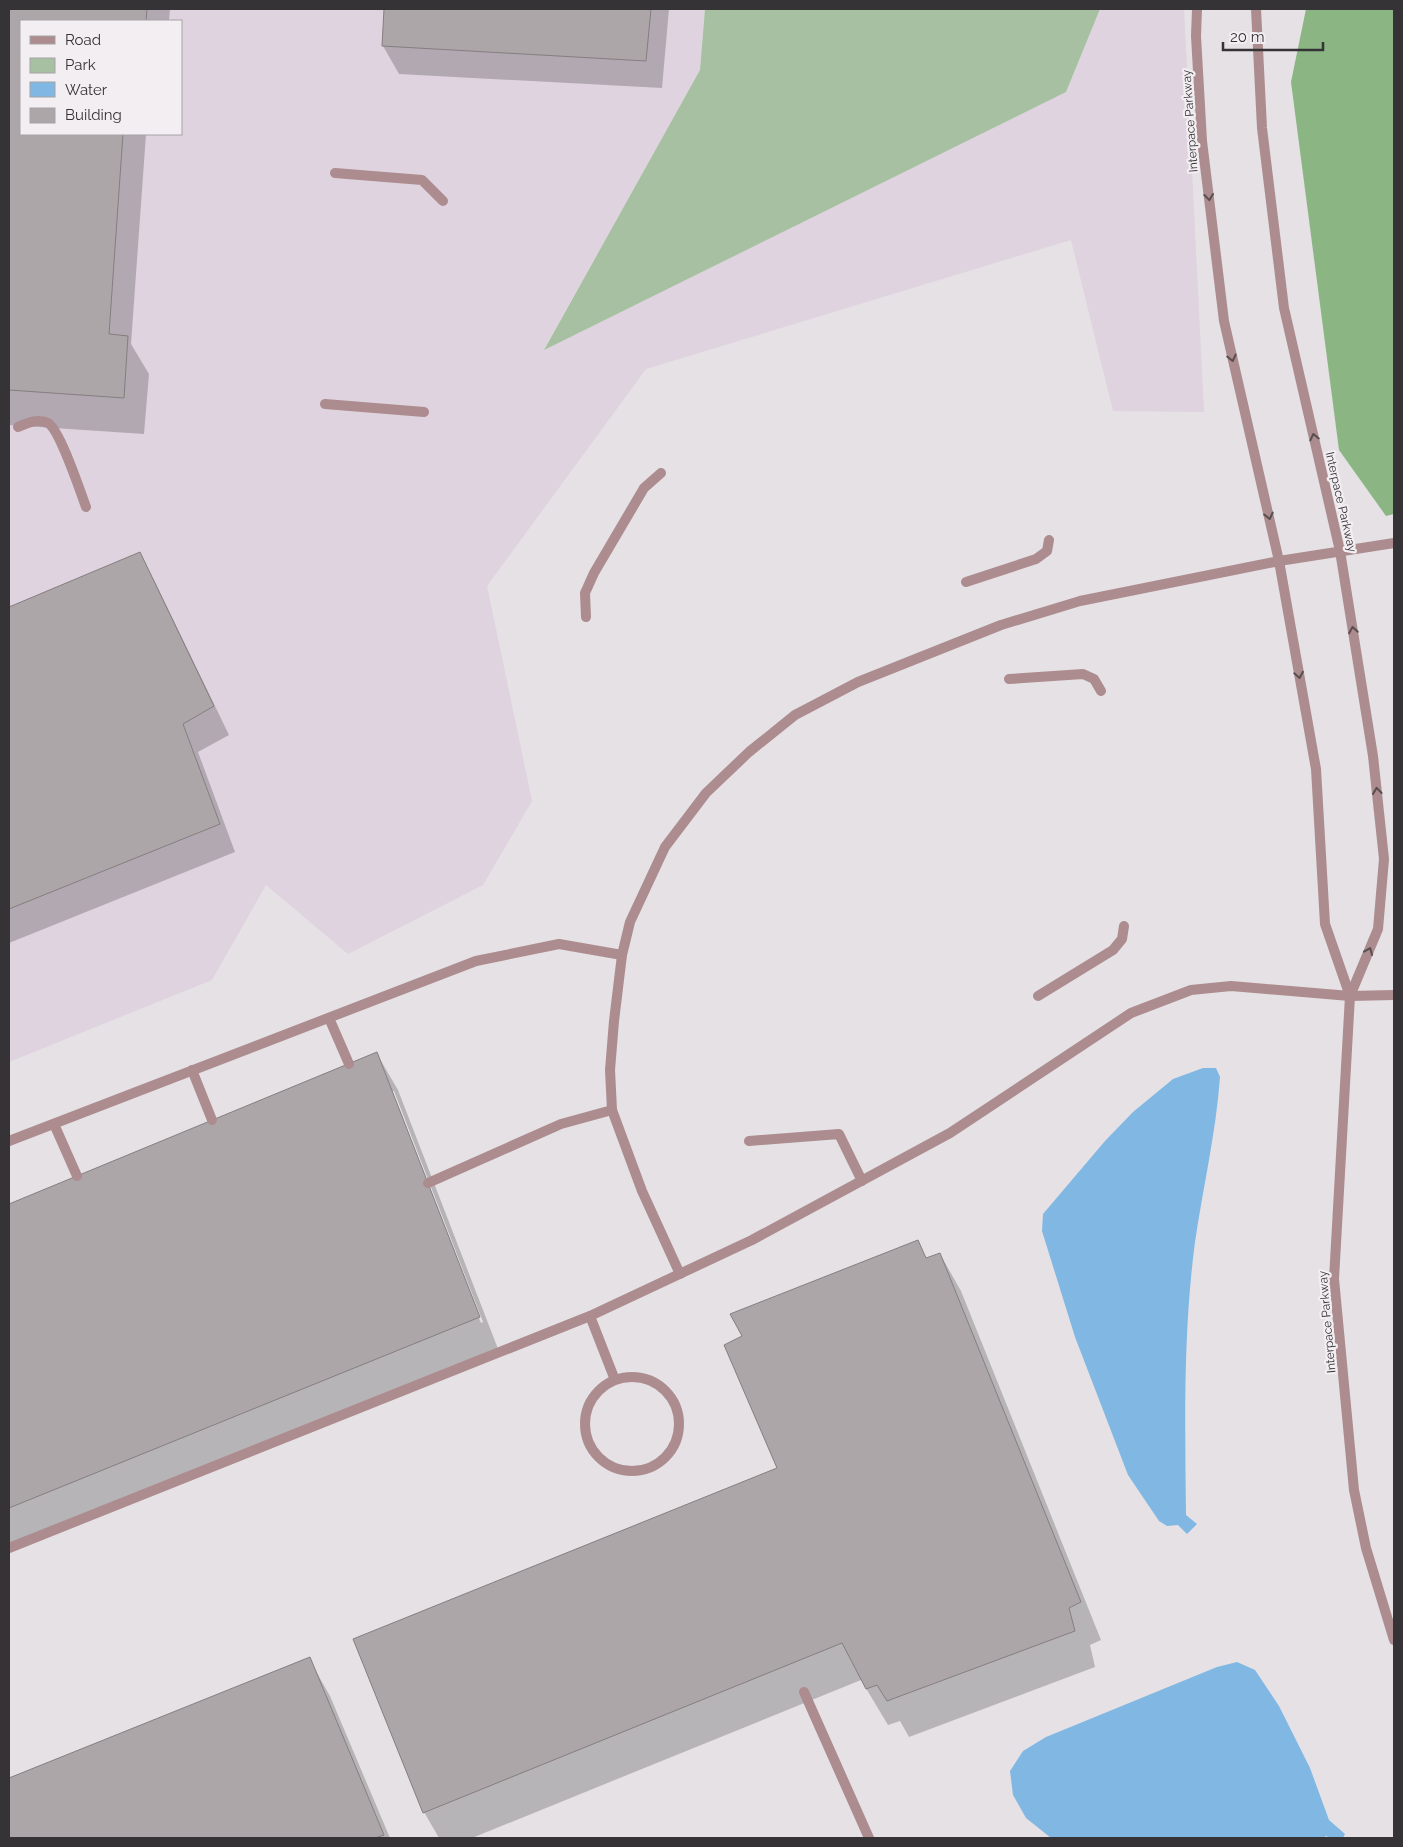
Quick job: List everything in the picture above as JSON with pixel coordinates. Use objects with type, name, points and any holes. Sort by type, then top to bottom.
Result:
[{"type":"street","name":"Interpace Parkway","points":[[1197,9],[1196,36],[1202,142],[1224,321],[1279,561],[1316,769],[1325,924],[1350,996]]},
{"type":"street","name":"Interpace Parkway","points":[[1256,9],[1262,128],[1284,308],[1340,551],[1373,756],[1384,859],[1378,929],[1350,996],[1334,1279],[1354,1490],[1366,1548],[1394,1640]]},
{"type":"street","points":[[335,174],[422,180],[443,201]]},
{"type":"street","points":[[325,404],[424,412]]},
{"type":"street","points":[[18,427],[34,420],[48,423],[56,433],[86,507]]},
{"type":"street","points":[[586,617],[585,593],[594,573],[644,488],[661,473]]},
{"type":"street","points":[[966,582],[1036,559],[1047,551],[1049,540]]},
{"type":"street","points":[[680,1274],[642,1191],[612,1110],[610,1070],[622,954],[630,922],[665,846],[706,794],[749,752],[795,716],[858,682],[1001,626],[1080,601],[1279,561],[1394,543]]},
{"type":"street","points":[[1009,679],[1083,674],[1094,679],[1101,691]]},
{"type":"street","points":[[1038,996],[1113,950],[1122,939],[1124,926]]},
{"type":"street","points":[[9,1141],[476,961],[559,944],[622,954]]},
{"type":"street","points":[[9,1548],[590,1316],[752,1240],[950,1133],[1131,1013],[1190,990],[1231,986],[1350,996],[1394,995]]},
{"type":"street","points":[[329,1018],[348,1064]]},
{"type":"street","points":[[192,1070],[212,1120]]},
{"type":"street","points":[[428,1183],[561,1124],[612,1110]]},
{"type":"street","points":[[54,1124],[77,1176]]},
{"type":"street","points":[[749,1141],[839,1134],[862,1180]]},
{"type":"street","points":[[590,1316],[615,1380]]},
{"type":"street","points":[[629,1377],[644,1379],[657,1384],[668,1394],[676,1406],[679,1421],[678,1435],[668,1454],[651,1468],[636,1471],[621,1470],[607,1465],[596,1455],[588,1442],[585,1428],[586,1413],[592,1399],[602,1388],[615,1380],[629,1377]]},
{"type":"street","points":[[804,1692],[869,1838]]},
{"type":"shaded area","points":[[9,9],[705,9],[700,70],[544,349],[1066,92],[1100,9],[1184,9],[1204,412],[1113,411],[1071,240],[646,369],[487,586],[532,801],[483,885],[348,954],[266,885],[212,980],[9,1062]]},
{"type":"green space","points":[[705,9],[1100,9],[1066,92],[544,350],[700,70]]},
{"type":"green space","points":[[1306,9],[1394,9],[1394,514],[1386,516],[1339,450],[1291,82]]},
{"type":"water","points":[[1203,1068],[1216,1068],[1220,1077],[1195,1242],[1188,1310],[1185,1447],[1186,1515],[1197,1524],[1187,1534],[1178,1525],[1167,1526],[1159,1521],[1128,1475],[1075,1337],[1042,1231],[1043,1214],[1105,1141],[1133,1112],[1173,1079]]},
{"type":"water","points":[[1237,1662],[1255,1670],[1279,1706],[1310,1768],[1329,1820],[1345,1834],[1343,1838],[1330,1838],[1326,1836],[1324,1838],[1051,1838],[1026,1818],[1013,1795],[1010,1771],[1023,1751],[1046,1737],[1217,1667]]},
{"type":"building","points":[[9,9],[147,9],[146,20],[20,20],[20,135],[123,135],[109,334],[128,336],[124,398],[9,390]]},
{"type":"building","points":[[384,9],[651,9],[646,61],[382,46]]},
{"type":"building","points":[[140,552],[214,706],[183,724],[220,824],[9,909],[9,607]]},
{"type":"building","points":[[377,1052],[480,1317],[9,1508],[9,1204]]},
{"type":"building","points":[[918,1240],[926,1258],[940,1253],[1081,1602],[1069,1608],[1075,1631],[887,1701],[877,1685],[866,1689],[842,1643],[423,1813],[353,1639],[777,1468],[724,1345],[742,1336],[730,1314]]},
{"type":"building","points":[[310,1657],[384,1835],[375,1838],[9,1838],[9,1778]]}]
